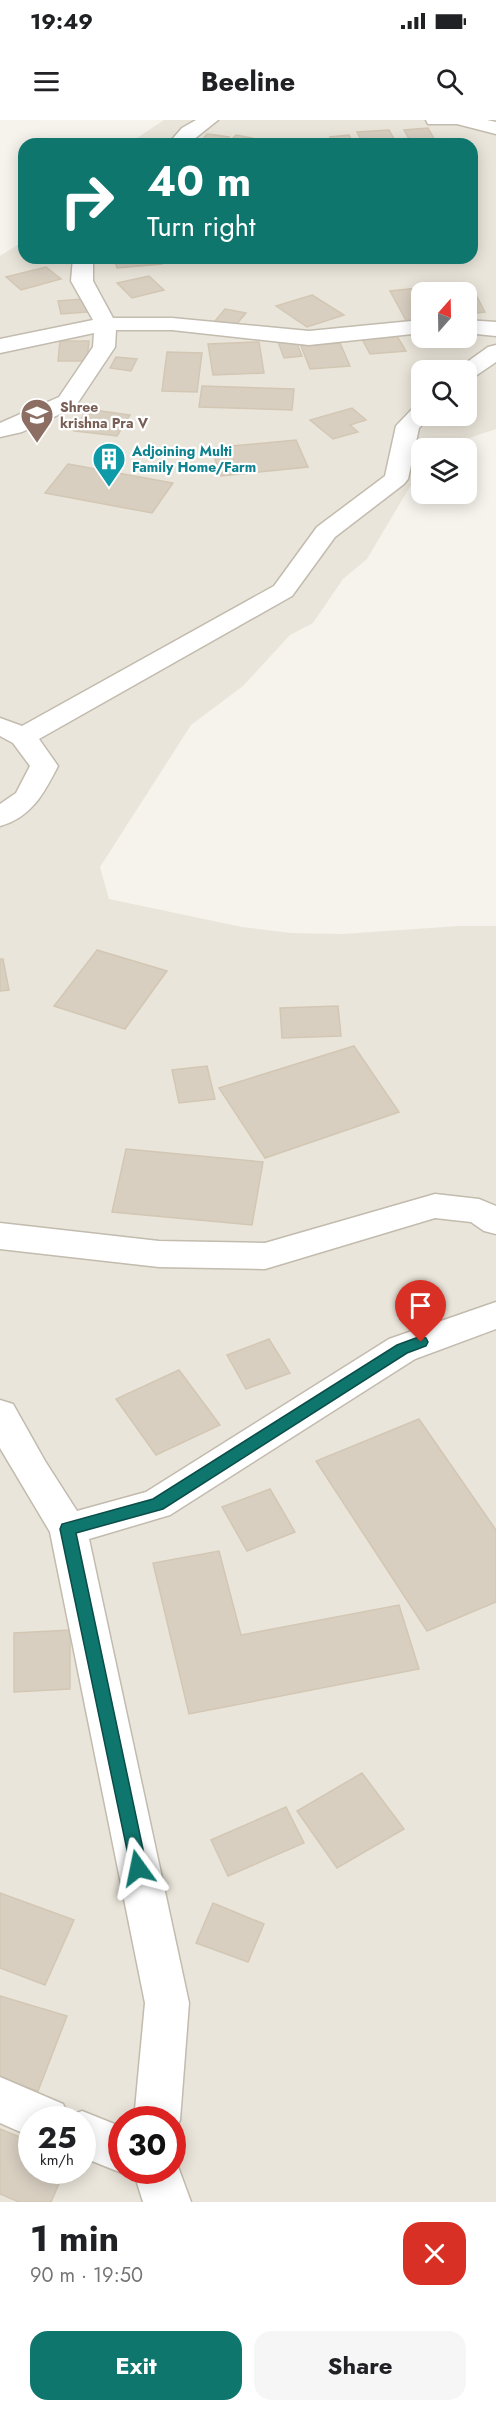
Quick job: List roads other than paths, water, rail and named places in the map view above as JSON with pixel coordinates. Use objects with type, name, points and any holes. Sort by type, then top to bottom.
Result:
[{"type":"street","points":[[184,138],[209,120]]},
{"type":"street","points":[[435,120],[451,120]]},
{"type":"street","points":[[464,120],[496,128]]},
{"type":"street","points":[[0,430],[14,427],[67,402],[104,347],[106,324],[82,281],[83,264]]},
{"type":"street","points":[[0,346],[106,324],[172,324],[309,338],[411,328]]},
{"type":"street","points":[[477,327],[496,329]]},
{"type":"street","points":[[477,365],[496,352]]},
{"type":"street","points":[[0,817],[27,798],[44,766],[12,732],[283,591],[326,532],[396,479],[408,426],[411,423]]},
{"type":"street","points":[[0,1236],[159,1254],[264,1256],[435,1206],[479,1211],[496,1222]]},
{"type":"street","points":[[68,1529],[157,1504],[402,1349],[496,1315]]},
{"type":"street","points":[[0,1414],[32,1472],[68,1529],[167,2004],[158,2106]]},
{"type":"street","points":[[0,2100],[18,2108]]},
{"type":"street","points":[[161,2184],[167,2202]]},
{"type":"place","name":"Shree krishna Pra V","points":[[37,444]]},
{"type":"place","name":"Adjoining Multi Family Home/Farm","points":[[109,488]]}]
